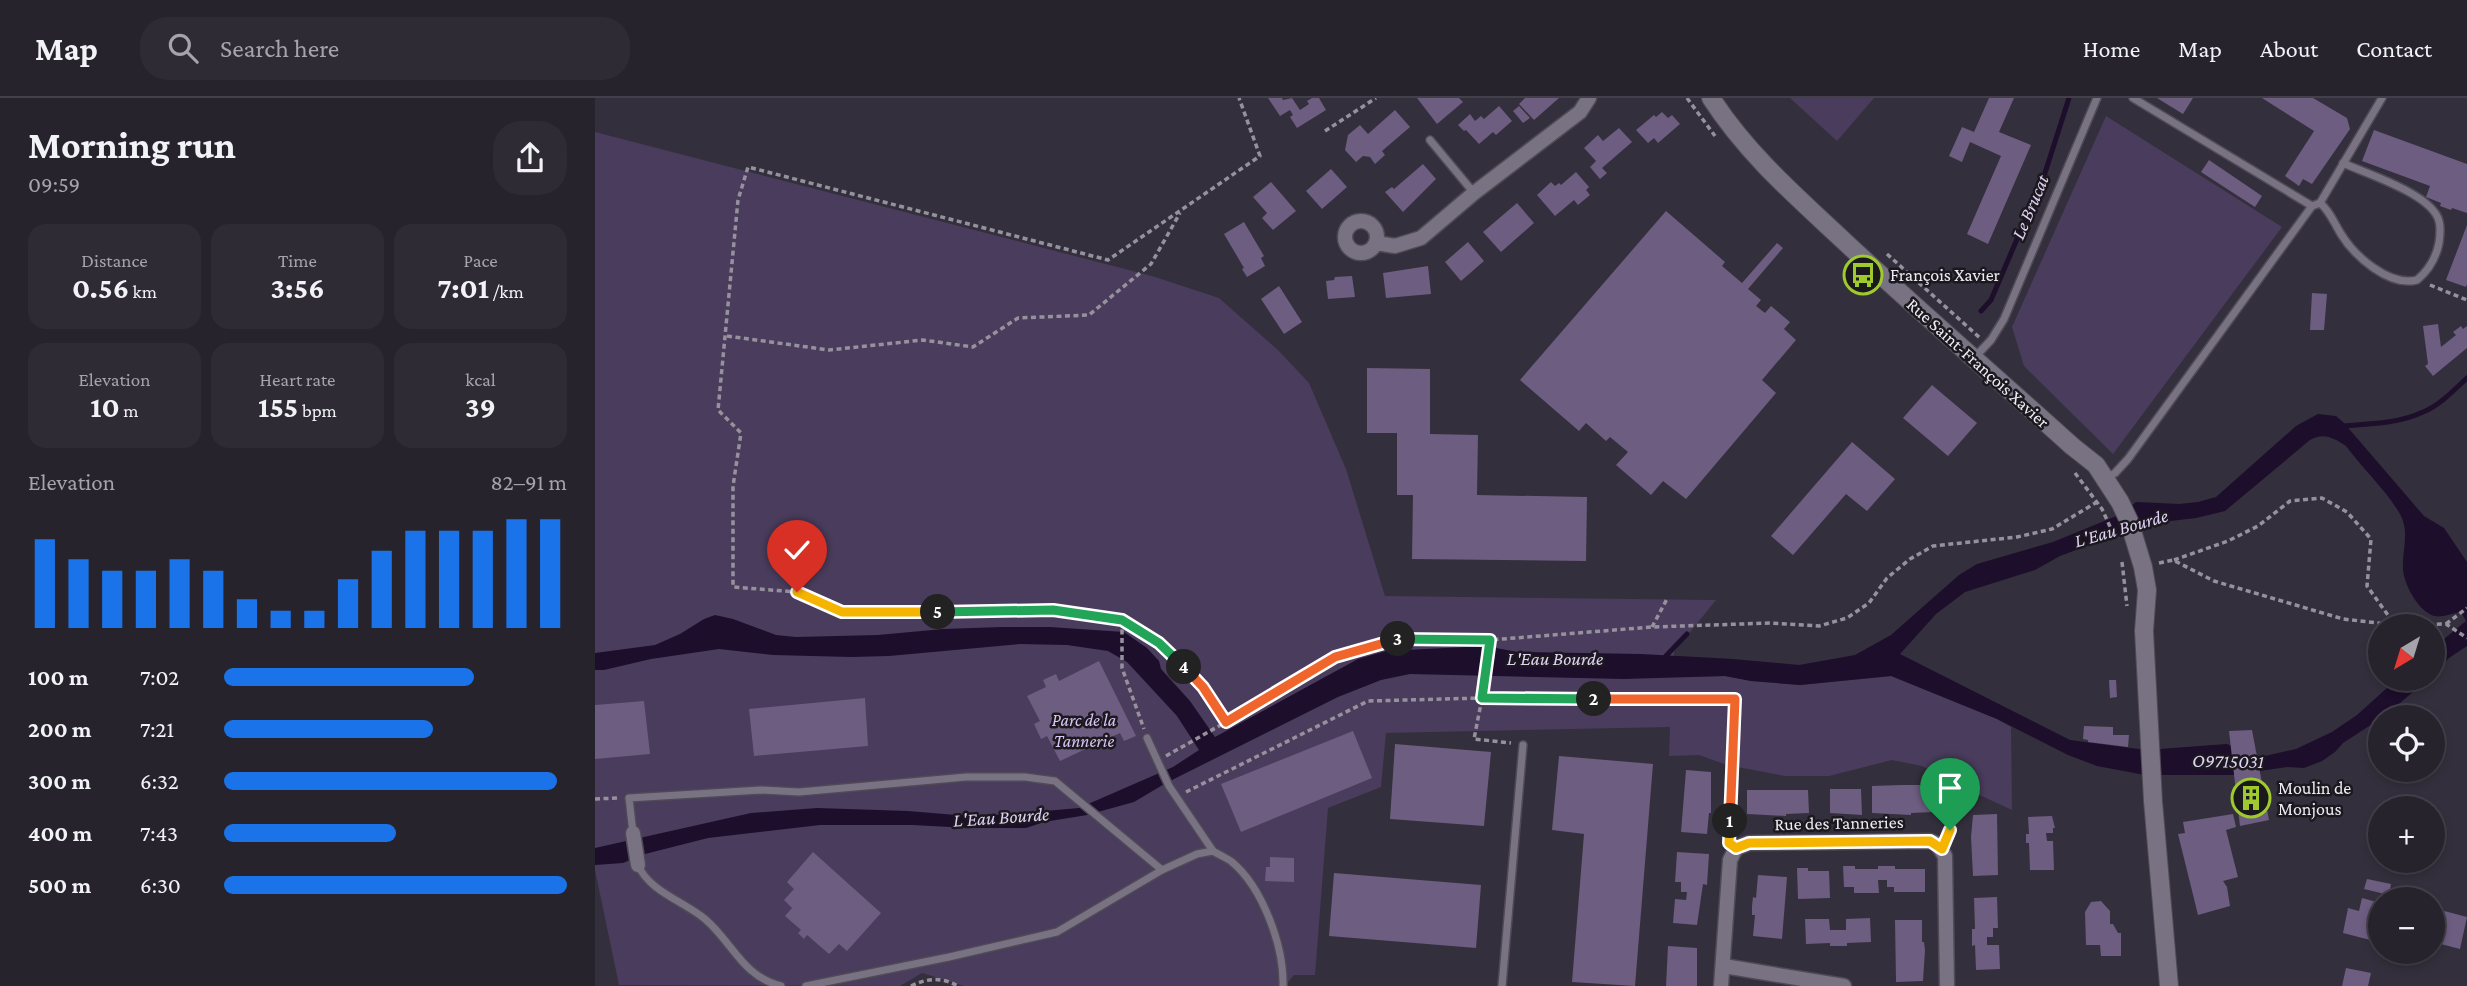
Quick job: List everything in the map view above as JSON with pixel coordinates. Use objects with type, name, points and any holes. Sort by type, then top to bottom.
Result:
[{"type":"street","points":[[1376,243],[1395,246],[1421,238],[1580,112],[1590,98]]},
{"type":"street","name":"Rue Saint-François Xavier","points":[[1711,98],[1727,123],[1763,165],[1974,359],[2096,465],[2106,478],[2107,505]]},
{"type":"street","name":"Rue Saint-François Xavier","points":[[2072,446],[2107,505],[2147,590],[2144,631],[2153,801],[2169,986]]},
{"type":"street","points":[[633,834],[638,865]]},
{"type":"street","name":"Rue des Tanneries","points":[[1736,848],[1749,843],[1930,841],[1942,849]]},
{"type":"street","points":[[1721,986],[1730,860],[1736,848]]},
{"type":"street","points":[[1942,849],[1946,864],[1947,986]]},
{"type":"street","points":[[1724,966],[1844,986]]},
{"type":"lane","points":[[1974,359],[2004,320],[2097,98]]},
{"type":"lane","points":[[2133,98],[2328,209],[2342,236],[2368,262],[2388,276],[2400,281],[2417,280],[2433,262],[2438,247],[2440,222],[2436,214],[2416,197],[2343,163]]},
{"type":"lane","points":[[2106,478],[2128,459],[2316,204],[2382,98]]},
{"type":"lane","points":[[1430,140],[1475,193]]},
{"type":"lane","points":[[1147,737],[1169,786],[1213,851],[1232,862],[1263,904],[1272,923],[1284,974],[1283,986]]},
{"type":"lane","points":[[1502,986],[1523,745]]},
{"type":"lane","points":[[633,834],[629,798],[761,790],[799,792],[966,777],[1025,777],[1055,781],[1079,798],[1162,870]]},
{"type":"lane","points":[[1942,849],[1950,830],[1949,785]]},
{"type":"lane","points":[[806,986],[1058,932],[1162,870],[1197,854],[1213,851]]},
{"type":"lane","points":[[638,865],[643,878],[711,924],[751,972],[767,982],[781,986]]},
{"type":"path","points":[[1226,722],[1203,687],[1159,643],[1122,620],[1053,610],[842,612],[797,592],[733,587],[733,486],[741,433],[718,410],[739,200],[748,167],[1108,260],[1260,156],[1239,98]]},
{"type":"path","points":[[1325,131],[1376,98]]},
{"type":"path","points":[[727,336],[829,350],[923,340],[973,347],[1018,318],[1089,315],[1151,264],[1182,209]]},
{"type":"path","points":[[2417,280],[2467,300]]},
{"type":"path","points":[[2153,565],[2228,541],[2258,526],[2290,501],[2322,498],[2347,512],[2371,539],[2367,586],[2387,614]]},
{"type":"path","points":[[1158,762],[1335,657],[1393,639],[1490,640],[1651,627],[1819,625],[1847,618],[1869,603],[1887,579],[1910,559],[1933,546],[2017,537],[2052,529],[2107,505],[2126,543]]},
{"type":"path","points":[[2173,560],[2214,580],[2343,619],[2368,622]]},
{"type":"path","points":[[1651,627],[1667,600]]},
{"type":"path","points":[[2467,608],[2447,624],[2467,638]]},
{"type":"path","points":[[1122,620],[1122,668],[1147,737]]},
{"type":"path","points":[[1490,640],[1474,739],[1523,745]]},
{"type":"path","points":[[1177,796],[1368,701],[1482,698],[1735,699],[1729,843],[1736,848]]},
{"type":"path","points":[[595,799],[629,798]]},
{"type":"path","points":[[911,986],[938,979],[958,986]]},
{"type":"green space","points":[[1790,98],[1874,98],[1837,141]]},
{"type":"green space","points":[[2106,116],[2282,227],[2113,454],[2024,366],[2012,327]]},
{"type":"green space","name":"Parc de la Tannerie","points":[[595,132],[1152,276],[1219,298],[1279,351],[1309,383],[1346,469],[1385,596],[1716,600],[1674,652],[1674,677],[1725,676],[1800,685],[1892,676],[2011,727],[2012,810],[1922,766],[1892,760],[1829,776],[1785,776],[1727,765],[1699,755],[1669,756],[1670,727],[1386,733],[1381,787],[1328,808],[1315,975],[1294,975],[1285,986],[964,986],[922,973],[900,986],[619,985],[595,870]]},
{"type":"water","name":"O9715031","points":[[2318,414],[2336,416],[2424,516],[2444,528],[2467,562],[2467,646],[2445,662],[2445,638],[2466,621],[2461,612],[2445,616],[2430,614],[2417,603],[2404,574],[2405,534],[2400,514],[2346,446],[2324,436],[2310,440],[2225,511],[2196,518],[2145,524],[2060,556],[2035,570],[1965,592],[1936,614],[1900,654],[2070,740],[2146,750],[2227,744],[2256,758],[2296,749],[2332,732],[2368,705],[2368,727],[2322,761],[2304,768],[2287,767],[2232,775],[2145,775],[2097,766],[2068,755],[1997,719],[1891,676],[1800,685],[1725,676],[1624,679],[1410,674],[1381,680],[1338,697],[1166,783],[1134,802],[1087,815],[1044,822],[1026,828],[820,825],[708,838],[645,854],[623,863],[595,865],[595,848],[751,813],[817,808],[997,815],[1079,808],[1173,767],[1199,750],[1177,716],[1127,662],[1108,651],[1067,645],[1020,644],[851,657],[773,655],[719,649],[595,670],[595,653],[655,645],[715,615],[776,635],[796,637],[1002,627],[1124,632],[1147,648],[1159,661],[1161,669],[1190,701],[1215,737],[1358,659],[1386,651],[1485,646],[1518,652],[1641,654],[1799,665],[1855,655],[1891,635],[1959,575],[1977,564],[2053,542],[2119,515],[2136,502],[2179,504],[2216,497],[2296,426]]},
{"type":"water","points":[[2384,691],[2414,691],[2398,705],[2368,705]]},
{"type":"building","points":[[1268,98],[1292,98],[1300,110],[1309,104],[1307,101],[1319,98],[1326,110],[1297,128],[1290,117],[1293,115],[1290,110],[1280,116]]},
{"type":"building","points":[[1417,98],[1459,98],[1463,102],[1437,124]]},
{"type":"building","points":[[1525,98],[1559,98],[1534,120],[1519,104]]},
{"type":"building","points":[[1989,98],[2014,98],[1999,132],[2031,145],[1988,244],[1967,234],[2001,156],[1970,142],[1962,162],[1949,156],[1962,127],[1974,132]]},
{"type":"building","points":[[2157,98],[2193,98],[2183,114]]},
{"type":"building","points":[[2262,98],[2313,98],[2347,118],[2350,129],[2312,184],[2303,179],[2299,186],[2285,176],[2314,131]]},
{"type":"building","points":[[1499,106],[1512,121],[1496,135],[1493,132],[1479,144],[1458,125],[1470,114],[1475,121],[1481,116],[1484,119]]},
{"type":"building","points":[[1519,106],[1530,118],[1523,123],[1513,111]]},
{"type":"building","points":[[1395,110],[1410,127],[1382,151],[1385,155],[1375,164],[1370,157],[1363,156],[1356,162],[1345,150],[1348,135],[1360,125],[1368,134]]},
{"type":"building","points":[[1662,112],[1668,118],[1672,115],[1680,124],[1658,143],[1654,138],[1648,143],[1636,130]]},
{"type":"building","points":[[1619,128],[1632,142],[1602,168],[1607,173],[1600,179],[1590,167],[1596,161],[1584,148],[1598,135],[1603,141]]},
{"type":"building","points":[[2374,130],[2467,164],[2467,213],[2440,206],[2441,203],[2426,197],[2430,186],[2362,161]]},
{"type":"building","points":[[2209,160],[2262,196],[2255,207],[2201,172]]},
{"type":"building","points":[[1423,164],[1436,179],[1403,212],[1385,192],[1392,187],[1394,189]]},
{"type":"building","points":[[1331,169],[1347,187],[1322,209],[1306,191]]},
{"type":"building","points":[[1576,172],[1589,187],[1586,190],[1590,195],[1578,205],[1574,200],[1555,216],[1537,195],[1551,182],[1555,186],[1559,183],[1561,185]]},
{"type":"building","points":[[1271,182],[1296,211],[1273,230],[1262,218],[1267,213],[1253,197]]},
{"type":"building","points":[[1517,203],[1534,223],[1501,252],[1483,232]]},
{"type":"building","points":[[1666,211],[1725,262],[1722,266],[1742,283],[1777,243],[1783,248],[1748,289],[1761,300],[1756,306],[1765,313],[1771,306],[1790,322],[1784,329],[1796,340],[1762,380],[1776,393],[1686,499],[1663,481],[1651,495],[1616,465],[1628,452],[1610,437],[1606,441],[1586,423],[1579,431],[1520,380]]},
{"type":"building","points":[[1244,222],[1264,256],[1261,258],[1265,266],[1247,277],[1224,234]]},
{"type":"building","points":[[2467,225],[2467,284],[2466,287],[2446,280]]},
{"type":"building","points":[[1468,242],[1484,261],[1461,281],[1445,262]]},
{"type":"building","points":[[1428,266],[1431,294],[1386,298],[1383,273]]},
{"type":"building","points":[[1352,276],[1355,297],[1328,299],[1326,281],[1334,280],[1335,277]]},
{"type":"building","points":[[1279,286],[1302,322],[1284,334],[1261,299]]},
{"type":"building","points":[[2312,293],[2327,294],[2324,330],[2310,330]]},
{"type":"building","points":[[2438,324],[2441,347],[2456,335],[2453,332],[2461,326],[2463,329],[2467,326],[2467,348],[2433,376],[2425,366],[2428,364],[2423,326]]},
{"type":"building","points":[[1367,368],[1430,369],[1430,434],[1478,435],[1477,495],[1587,497],[1586,561],[1412,559],[1413,495],[1397,495],[1397,433],[1367,433]]},
{"type":"building","points":[[1932,385],[1977,423],[1948,456],[1903,418]]},
{"type":"building","points":[[1852,442],[1895,479],[1867,511],[1846,494],[1793,555],[1771,536]]},
{"type":"building","points":[[1099,661],[1136,736],[1124,741],[1120,733],[1060,761],[1047,736],[1041,739],[1034,724],[1040,721],[1027,696],[1046,687],[1043,680],[1056,674],[1059,681]]},
{"type":"building","points":[[2109,680],[2116,680],[2117,697],[2110,698]]},
{"type":"building","points":[[865,698],[868,746],[754,756],[749,709]]},
{"type":"building","points":[[644,701],[650,754],[595,759],[595,705]]},
{"type":"building","points":[[2084,726],[2113,727],[2113,735],[2129,735],[2128,747],[2088,742],[2083,739]]},
{"type":"building","name":"Moulin de Monjous","points":[[2252,730],[2269,820],[2240,826],[2229,731]]},
{"type":"building","points":[[1353,731],[1372,778],[1241,832],[1221,784]]},
{"type":"building","points":[[1395,744],[1491,752],[1484,826],[1390,819]]},
{"type":"building","points":[[1559,756],[1653,764],[1635,986],[1572,982],[1584,834],[1552,830]]},
{"type":"building","points":[[1686,770],[1711,772],[1711,813],[1707,834],[1681,832]]},
{"type":"building","points":[[1933,785],[1934,812],[1911,815],[1872,813],[1872,786]]},
{"type":"building","points":[[1830,789],[1861,789],[1862,815],[1830,813]]},
{"type":"building","points":[[1747,790],[1808,790],[1809,813],[1786,816],[1747,814]]},
{"type":"building","points":[[1997,814],[1998,875],[1973,876],[1973,815]]},
{"type":"building","points":[[2233,814],[2236,827],[2226,830],[2238,877],[2223,881],[2227,887],[2230,906],[2198,915],[2178,834],[2185,833],[2183,822]]},
{"type":"building","points":[[2052,816],[2055,828],[2053,833],[2046,833],[2047,841],[2053,841],[2054,870],[2030,870],[2029,843],[2026,843],[2026,834],[2029,834],[2028,817]]},
{"type":"building","points":[[813,852],[881,913],[847,951],[839,944],[829,954],[807,935],[804,939],[798,933],[801,930],[785,916],[792,908],[784,900],[794,889],[787,882]]},
{"type":"building","points":[[1677,852],[1709,854],[1707,885],[1703,884],[1697,925],[1673,923],[1675,899],[1686,900],[1687,892],[1681,892],[1681,882],[1675,882]]},
{"type":"building","points":[[1270,857],[1294,858],[1294,882],[1265,881]]},
{"type":"building","points":[[1843,866],[1855,866],[1855,869],[1895,866],[1895,869],[1925,869],[1925,892],[1894,892],[1894,887],[1887,887],[1887,880],[1878,880],[1879,893],[1854,893],[1854,887],[1844,887]]},
{"type":"building","points":[[1797,868],[1829,871],[1830,898],[1798,899]]},
{"type":"building","points":[[1334,873],[1481,885],[1476,948],[1329,936]]},
{"type":"building","points":[[1758,875],[1787,877],[1782,939],[1753,936],[1755,915],[1752,915],[1752,906],[1753,897],[1756,898]]},
{"type":"building","points":[[2367,879],[2391,884],[2390,887],[2364,889]]},
{"type":"building","points":[[1997,897],[1998,928],[1993,928],[1993,937],[1987,937],[1987,945],[1999,945],[2000,969],[1976,970],[1975,945],[1972,946],[1972,929],[1975,929],[1974,898]]},
{"type":"building","points":[[2362,898],[2368,900],[2368,939],[2343,933],[2348,908],[2359,911]]},
{"type":"building","points":[[2101,901],[2110,911],[2110,924],[2121,933],[2121,956],[2101,956],[2100,945],[2086,945],[2085,912],[2091,902]]},
{"type":"building","points":[[2445,911],[2467,917],[2460,949],[2445,945]]},
{"type":"building","points":[[1870,918],[1871,942],[1847,943],[1847,946],[1830,946],[1830,943],[1806,944],[1805,919],[1829,919],[1830,930],[1846,930],[1846,919]]},
{"type":"building","points":[[1895,920],[1922,920],[1922,942],[1925,950],[1923,981],[1896,982]]},
{"type":"building","points":[[1668,946],[1697,948],[1697,986],[1666,986]]},
{"type":"building","points":[[2346,968],[2371,973],[2368,986],[2342,986]]},
{"type":"waterway","name":"Le Brucat","points":[[1981,311],[1991,300],[2044,176],[2069,98]]},
{"type":"waterway","name":"L'Eau Bourde","points":[[2341,426],[2382,423],[2413,416],[2441,402],[2467,378]]},
{"type":"waterway","name":"Le Brucat","points":[[1663,659],[1687,634]]},
{"type":"place","name":"François Xavier","points":[[1863,275]]},
{"type":"place","name":"Moulin de Monjous","points":[[2251,798]]},
{"type":"route","points":[[797,592],[842,612],[1053,610],[1122,620],[1159,643],[1203,687],[1226,722],[1335,657],[1393,639],[1490,640],[1482,698],[1735,699],[1729,843],[1736,848],[1749,843],[1930,841],[1942,849],[1950,830]]}]
